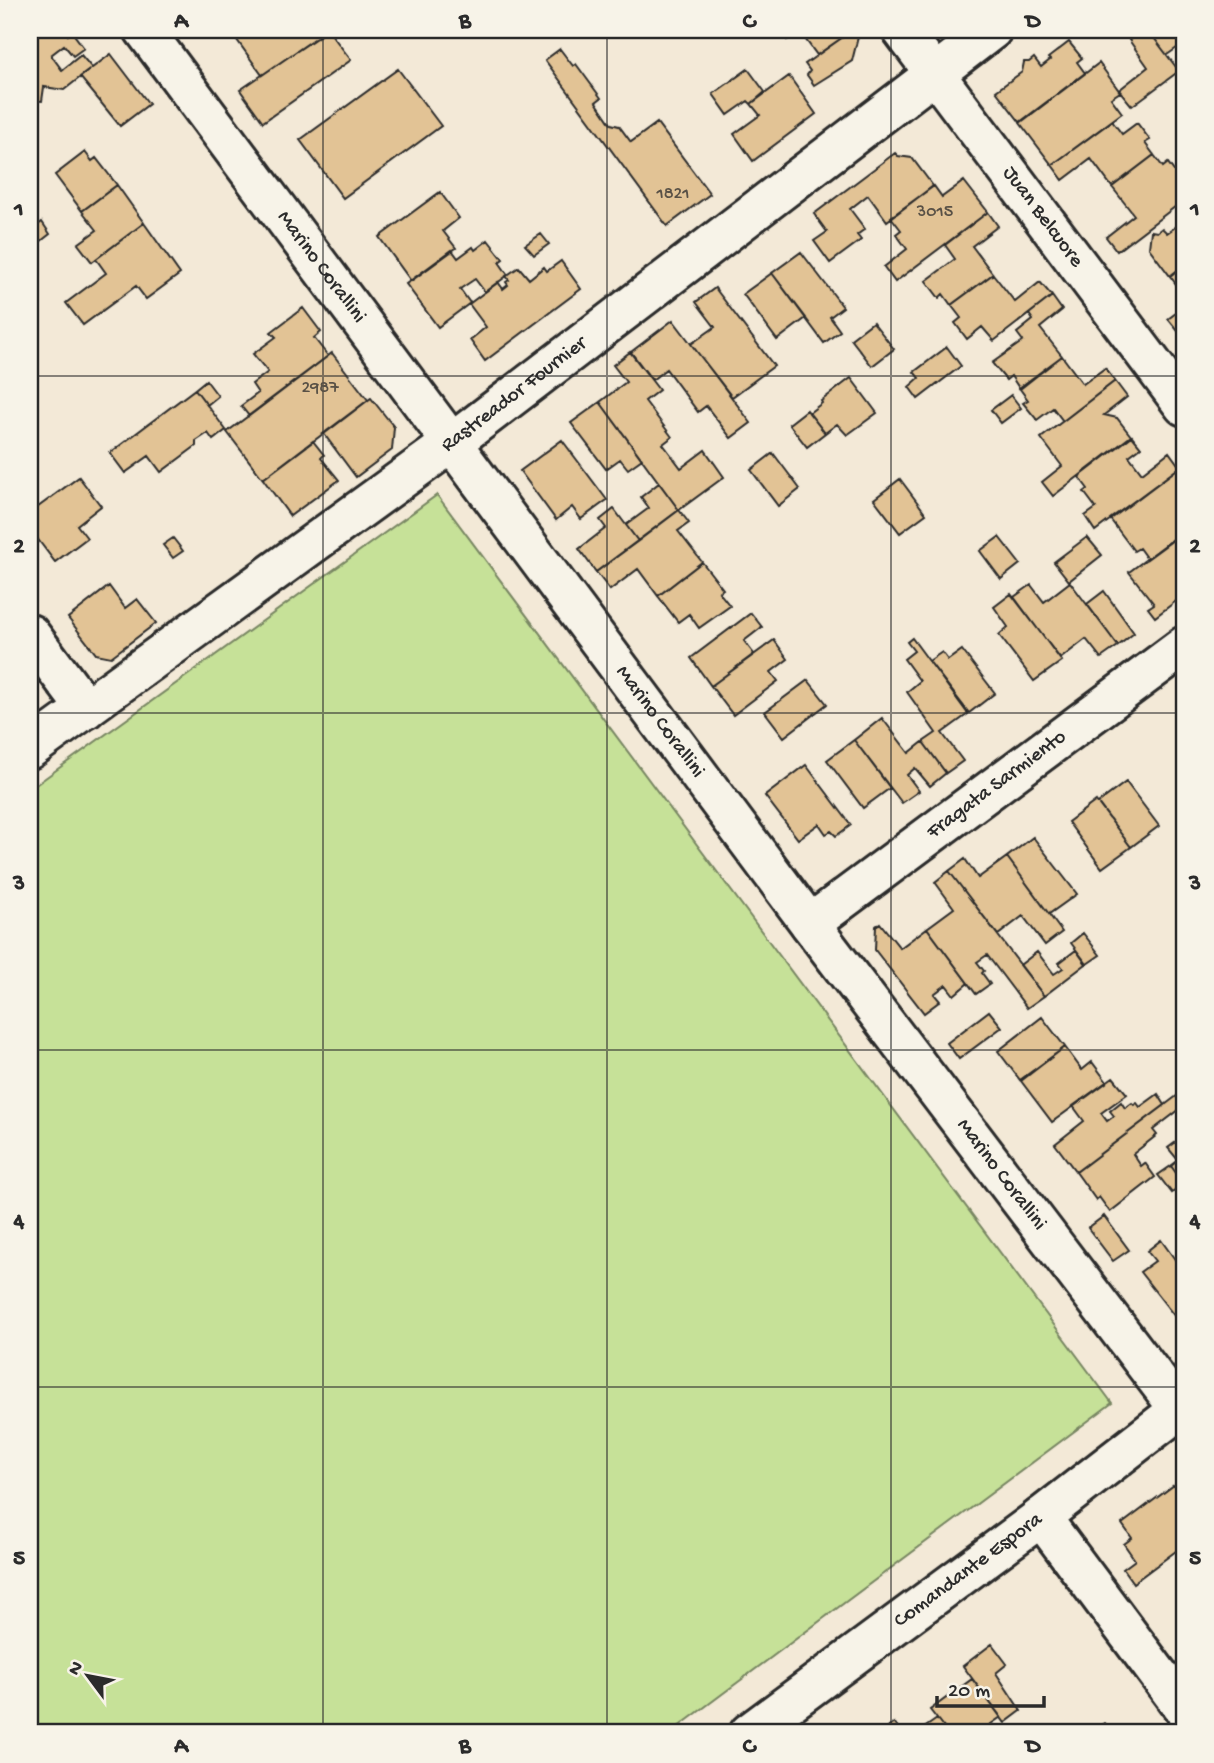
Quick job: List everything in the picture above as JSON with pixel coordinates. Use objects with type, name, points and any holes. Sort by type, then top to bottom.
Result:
[{"type":"street","name":"Marino Corallini","points":[[144,30],[810,924],[1182,1408]]},
{"type":"street","name":"Juan Belcuore","points":[[902,30],[1184,407]]},
{"type":"street","name":"Rastreador Fournier","points":[[30,749],[453,442],[992,30]]},
{"type":"street","points":[[30,634],[86,709]]},
{"type":"street","name":"Fragata Sarmiento","points":[[810,924],[1184,646]]},
{"type":"street","name":"Comandante Espora","points":[[762,1729],[1182,1408]]},
{"type":"street","points":[[1041,1517],[1184,1709]]},
{"type":"green space","points":[[437,495],[1112,1403],[670,1733],[30,1733],[30,789]]},
{"type":"building","points":[[30,30],[65,30],[68,35],[72,32],[84,48],[73,56],[64,45],[51,55],[62,70],[81,55],[92,68],[64,90],[44,87],[42,101],[30,100]]},
{"type":"building","points":[[252,30],[316,30],[320,35],[262,75],[237,40]]},
{"type":"building","points":[[328,30],[351,60],[263,122],[240,90]]},
{"type":"building","points":[[780,30],[803,30],[787,40]]},
{"type":"building","points":[[853,30],[817,55],[800,32]]},
{"type":"building","points":[[853,30],[858,37],[852,61],[814,85],[807,75],[810,71],[805,64]]},
{"type":"building","points":[[1143,30],[1148,30],[1179,71],[1132,106],[1119,90],[1148,67],[1129,40]]},
{"type":"building","points":[[1148,30],[1184,30],[1184,43],[1167,55]]},
{"type":"building","points":[[1069,42],[1082,58],[1077,62],[1085,73],[1020,122],[996,91],[1022,72],[1024,62],[1034,58],[1041,67]]},
{"type":"building","points":[[560,49],[573,66],[576,64],[601,98],[596,102],[611,124],[619,126],[631,142],[657,123],[710,194],[667,226],[545,60]]},
{"type":"building","points":[[111,54],[149,104],[120,126],[80,77]]},
{"type":"building","points":[[1099,63],[1120,92],[1111,98],[1122,113],[1052,165],[1020,123]]},
{"type":"building","points":[[398,69],[441,126],[343,198],[300,140]]},
{"type":"building","points":[[748,69],[765,92],[751,104],[748,101],[728,115],[713,94]]},
{"type":"building","points":[[789,76],[816,114],[753,161],[734,134],[760,115],[751,104]]},
{"type":"building","points":[[1112,121],[1122,134],[1137,123],[1150,140],[1145,143],[1154,155],[1112,187],[1091,159],[1063,180],[1052,165]]},
{"type":"building","points":[[85,152],[92,161],[96,158],[117,185],[82,211],[55,175]]},
{"type":"building","points":[[895,153],[912,158],[933,186],[887,221],[868,195],[850,209],[865,229],[857,235],[861,240],[830,263],[814,241],[827,232],[814,214]]},
{"type":"building","points":[[1154,155],[1163,167],[1168,163],[1184,185],[1184,200],[1117,251],[1106,237],[1134,215],[1112,187]]},
{"type":"building","points":[[964,181],[988,212],[895,282],[884,267],[907,249],[896,234],[901,230],[891,217],[934,186],[942,197]]},
{"type":"building","points":[[117,185],[144,223],[92,262],[78,244],[97,230],[82,211]]},
{"type":"building","points":[[440,192],[459,218],[443,231],[456,248],[411,281],[379,237]]},
{"type":"building","points":[[988,212],[998,226],[972,246],[993,274],[951,305],[943,294],[939,298],[926,281],[955,259],[945,245]]},
{"type":"building","points":[[1184,221],[1184,265],[1170,276],[1149,248],[1151,231],[1157,232],[1162,228],[1167,233]]},
{"type":"building","points":[[42,222],[50,234],[31,249],[30,231]]},
{"type":"building","points":[[144,223],[180,274],[146,299],[136,286],[83,325],[66,303],[106,273],[96,259]]},
{"type":"building","points":[[541,234],[549,244],[534,255],[525,245]]},
{"type":"building","points":[[488,240],[503,259],[499,262],[508,275],[485,292],[475,279],[460,289],[470,303],[438,327],[406,284],[452,250],[458,258]]},
{"type":"building","points":[[801,252],[843,307],[830,317],[840,331],[824,343],[772,273]]},
{"type":"building","points":[[561,261],[581,289],[485,361],[470,340],[486,327],[469,304],[498,282],[503,289],[508,285],[506,276],[519,267],[529,279],[544,267],[547,271]]},
{"type":"building","points":[[1184,265],[1184,295],[1170,276]]},
{"type":"building","points":[[772,273],[806,318],[777,340],[743,294]]},
{"type":"building","points":[[993,274],[1015,302],[1040,282],[1052,296],[994,341],[982,327],[967,339],[955,323],[961,318],[951,305]]},
{"type":"building","points":[[715,288],[774,366],[732,397],[691,344],[715,327],[696,302]]},
{"type":"building","points":[[1052,296],[1062,310],[1040,328],[1062,356],[1019,388],[1011,376],[1006,380],[992,363],[1023,341],[1017,333],[1033,320],[1029,314]]},
{"type":"building","points":[[1184,307],[1184,334],[1182,336],[1168,319]]},
{"type":"building","points":[[303,308],[321,332],[314,338],[328,356],[249,416],[241,406],[258,393],[252,384],[268,372],[253,354],[276,337],[271,332]]},
{"type":"building","points":[[673,320],[751,423],[731,438],[706,406],[698,412],[666,369],[652,380],[631,352]]},
{"type":"building","points":[[873,322],[894,349],[872,366],[851,339]]},
{"type":"building","points":[[947,347],[961,366],[918,399],[909,387],[919,378],[914,372]]},
{"type":"building","points":[[630,352],[659,390],[645,401],[672,437],[663,444],[681,468],[705,450],[724,477],[679,510],[600,402],[626,382],[613,365]]},
{"type":"building","points":[[332,353],[368,400],[263,479],[227,432]]},
{"type":"building","points":[[1062,356],[1083,384],[1105,368],[1115,381],[1063,421],[1053,408],[1037,420],[1023,403],[1028,400],[1020,389]]},
{"type":"building","points":[[851,378],[877,413],[847,435],[837,424],[825,433],[809,413]]},
{"type":"building","points":[[206,380],[218,396],[207,405],[195,389]]},
{"type":"building","points":[[1115,381],[1127,397],[1104,415],[1117,418],[1131,436],[1053,496],[1042,482],[1062,466],[1041,438]]},
{"type":"building","points":[[195,389],[226,430],[213,440],[208,433],[196,441],[196,446],[161,472],[149,456],[125,473],[110,453]]},
{"type":"building","points":[[1011,395],[1021,408],[1001,423],[991,410]]},
{"type":"building","points":[[371,398],[394,427],[392,450],[356,477],[324,434]]},
{"type":"building","points":[[600,402],[642,459],[628,469],[620,459],[606,469],[571,423]]},
{"type":"building","points":[[807,410],[825,433],[807,447],[789,424]]},
{"type":"building","points":[[1132,436],[1141,447],[1129,456],[1142,473],[1169,452],[1180,467],[1095,531],[1085,516],[1096,508],[1084,492],[1088,489],[1079,477]]},
{"type":"building","points":[[562,440],[607,500],[581,519],[572,507],[556,520],[520,471]]},
{"type":"building","points":[[313,441],[324,455],[321,458],[339,480],[290,516],[263,479]]},
{"type":"building","points":[[773,453],[800,489],[778,506],[751,470]]},
{"type":"building","points":[[1180,467],[1184,473],[1184,506],[1177,511],[1184,521],[1184,532],[1147,559],[1139,548],[1134,551],[1110,519]]},
{"type":"building","points":[[79,477],[101,506],[77,525],[87,538],[55,562],[30,529],[30,513]]},
{"type":"building","points":[[900,479],[926,514],[900,533],[874,499]]},
{"type":"building","points":[[659,483],[679,510],[638,541],[626,525],[649,508],[641,497]]},
{"type":"building","points":[[614,509],[638,541],[596,572],[579,549],[606,528],[600,520]]},
{"type":"building","points":[[679,510],[689,523],[678,531],[702,562],[658,596],[638,569],[610,590],[596,572]]},
{"type":"building","points":[[1184,531],[1184,595],[1155,617],[1148,608],[1154,604],[1129,572]]},
{"type":"building","points":[[999,537],[1020,564],[1001,579],[980,551]]},
{"type":"building","points":[[1087,537],[1102,555],[1069,581],[1054,562]]},
{"type":"building","points":[[173,538],[183,551],[173,558],[163,545]]},
{"type":"building","points":[[702,562],[723,589],[719,592],[730,606],[699,628],[689,614],[678,622],[658,596]]},
{"type":"building","points":[[1070,582],[1118,646],[1101,658],[1086,639],[1060,659],[1014,597],[1031,585],[1044,602]]},
{"type":"building","points":[[109,586],[125,608],[137,599],[156,623],[111,657],[96,654],[68,618]]},
{"type":"building","points":[[1104,591],[1134,633],[1118,646],[1087,604]]},
{"type":"building","points":[[1011,594],[1062,661],[1034,681],[999,635],[1008,627],[994,607]]},
{"type":"building","points":[[751,613],[762,627],[744,641],[754,654],[711,686],[691,658]]},
{"type":"building","points":[[912,638],[968,714],[942,733],[963,761],[946,773],[923,742],[936,733],[907,692],[920,681],[904,659],[914,651],[907,642]]},
{"type":"building","points":[[774,640],[788,659],[771,672],[778,681],[733,715],[711,686]]},
{"type":"building","points":[[962,650],[995,693],[969,713],[929,661],[942,652],[948,660]]},
{"type":"building","points":[[808,680],[827,704],[784,737],[765,712]]},
{"type":"building","points":[[882,718],[909,753],[923,742],[946,773],[930,786],[915,768],[907,775],[919,791],[902,803],[854,740]]},
{"type":"building","points":[[854,740],[890,788],[863,808],[827,760]]},
{"type":"building","points":[[806,765],[851,825],[836,836],[831,831],[826,834],[819,824],[798,839],[765,796]]},
{"type":"building","points":[[1126,782],[1159,826],[1131,847],[1098,803]]},
{"type":"building","points":[[1096,801],[1131,847],[1102,868],[1068,822]]},
{"type":"building","points":[[1033,837],[1077,894],[1049,914],[1007,857]]},
{"type":"building","points":[[1007,857],[1062,932],[1045,945],[1023,916],[998,935],[949,871],[965,859],[978,878]]},
{"type":"building","points":[[949,871],[1044,996],[1027,1008],[987,955],[977,962],[990,984],[976,994],[927,928],[954,908],[935,882]]},
{"type":"building","points":[[880,923],[900,948],[927,928],[968,983],[954,995],[946,985],[934,994],[940,1001],[924,1013],[875,950],[876,926]]},
{"type":"building","points":[[1083,933],[1100,955],[1087,964],[1071,943]]},
{"type":"building","points":[[1076,950],[1086,964],[1044,996],[1020,965],[1037,952],[1054,974],[1063,968],[1059,963]]},
{"type":"building","points":[[989,1011],[1002,1027],[959,1059],[947,1043]]},
{"type":"building","points":[[1042,1017],[1065,1047],[1020,1080],[998,1051]]},
{"type":"building","points":[[1065,1047],[1082,1070],[1092,1062],[1107,1082],[1052,1122],[1021,1081]]},
{"type":"building","points":[[1113,1077],[1127,1094],[1101,1113],[1107,1121],[1114,1116],[1110,1111],[1121,1102],[1125,1108],[1132,1103],[1137,1103],[1140,1107],[1158,1094],[1165,1105],[1076,1172],[1055,1144],[1084,1121],[1073,1106]]},
{"type":"building","points":[[1182,1092],[1184,1106],[1153,1130],[1157,1135],[1133,1154],[1141,1166],[1145,1163],[1155,1177],[1110,1212],[1099,1197],[1096,1200],[1076,1172]]},
{"type":"building","points":[[1184,1136],[1184,1155],[1178,1160],[1168,1148]]},
{"type":"building","points":[[1184,1156],[1184,1184],[1171,1166]]},
{"type":"building","points":[[1171,1166],[1184,1184],[1172,1193],[1158,1175]]},
{"type":"building","points":[[1104,1216],[1129,1250],[1113,1261],[1088,1228]]},
{"type":"building","points":[[1161,1240],[1184,1272],[1184,1312],[1176,1318],[1140,1272],[1155,1261],[1147,1251]]},
{"type":"building","points":[[1184,1253],[1184,1272],[1176,1260]]},
{"type":"building","points":[[1174,1485],[1184,1498],[1184,1545],[1133,1583],[1123,1569],[1135,1560],[1124,1544],[1132,1538],[1122,1524]]},
{"type":"building","points":[[992,1644],[1007,1664],[996,1673],[1021,1711],[1005,1723],[963,1666]]},
{"type":"building","points":[[972,1679],[1001,1717],[978,1733],[948,1733],[930,1710]]},
{"type":"building","points":[[937,1719],[948,1733],[917,1733]]},
{"type":"building","points":[[894,1723],[902,1733],[881,1733]]},
{"type":"building","points":[[1105,1723],[1113,1733],[1091,1733]]}]
